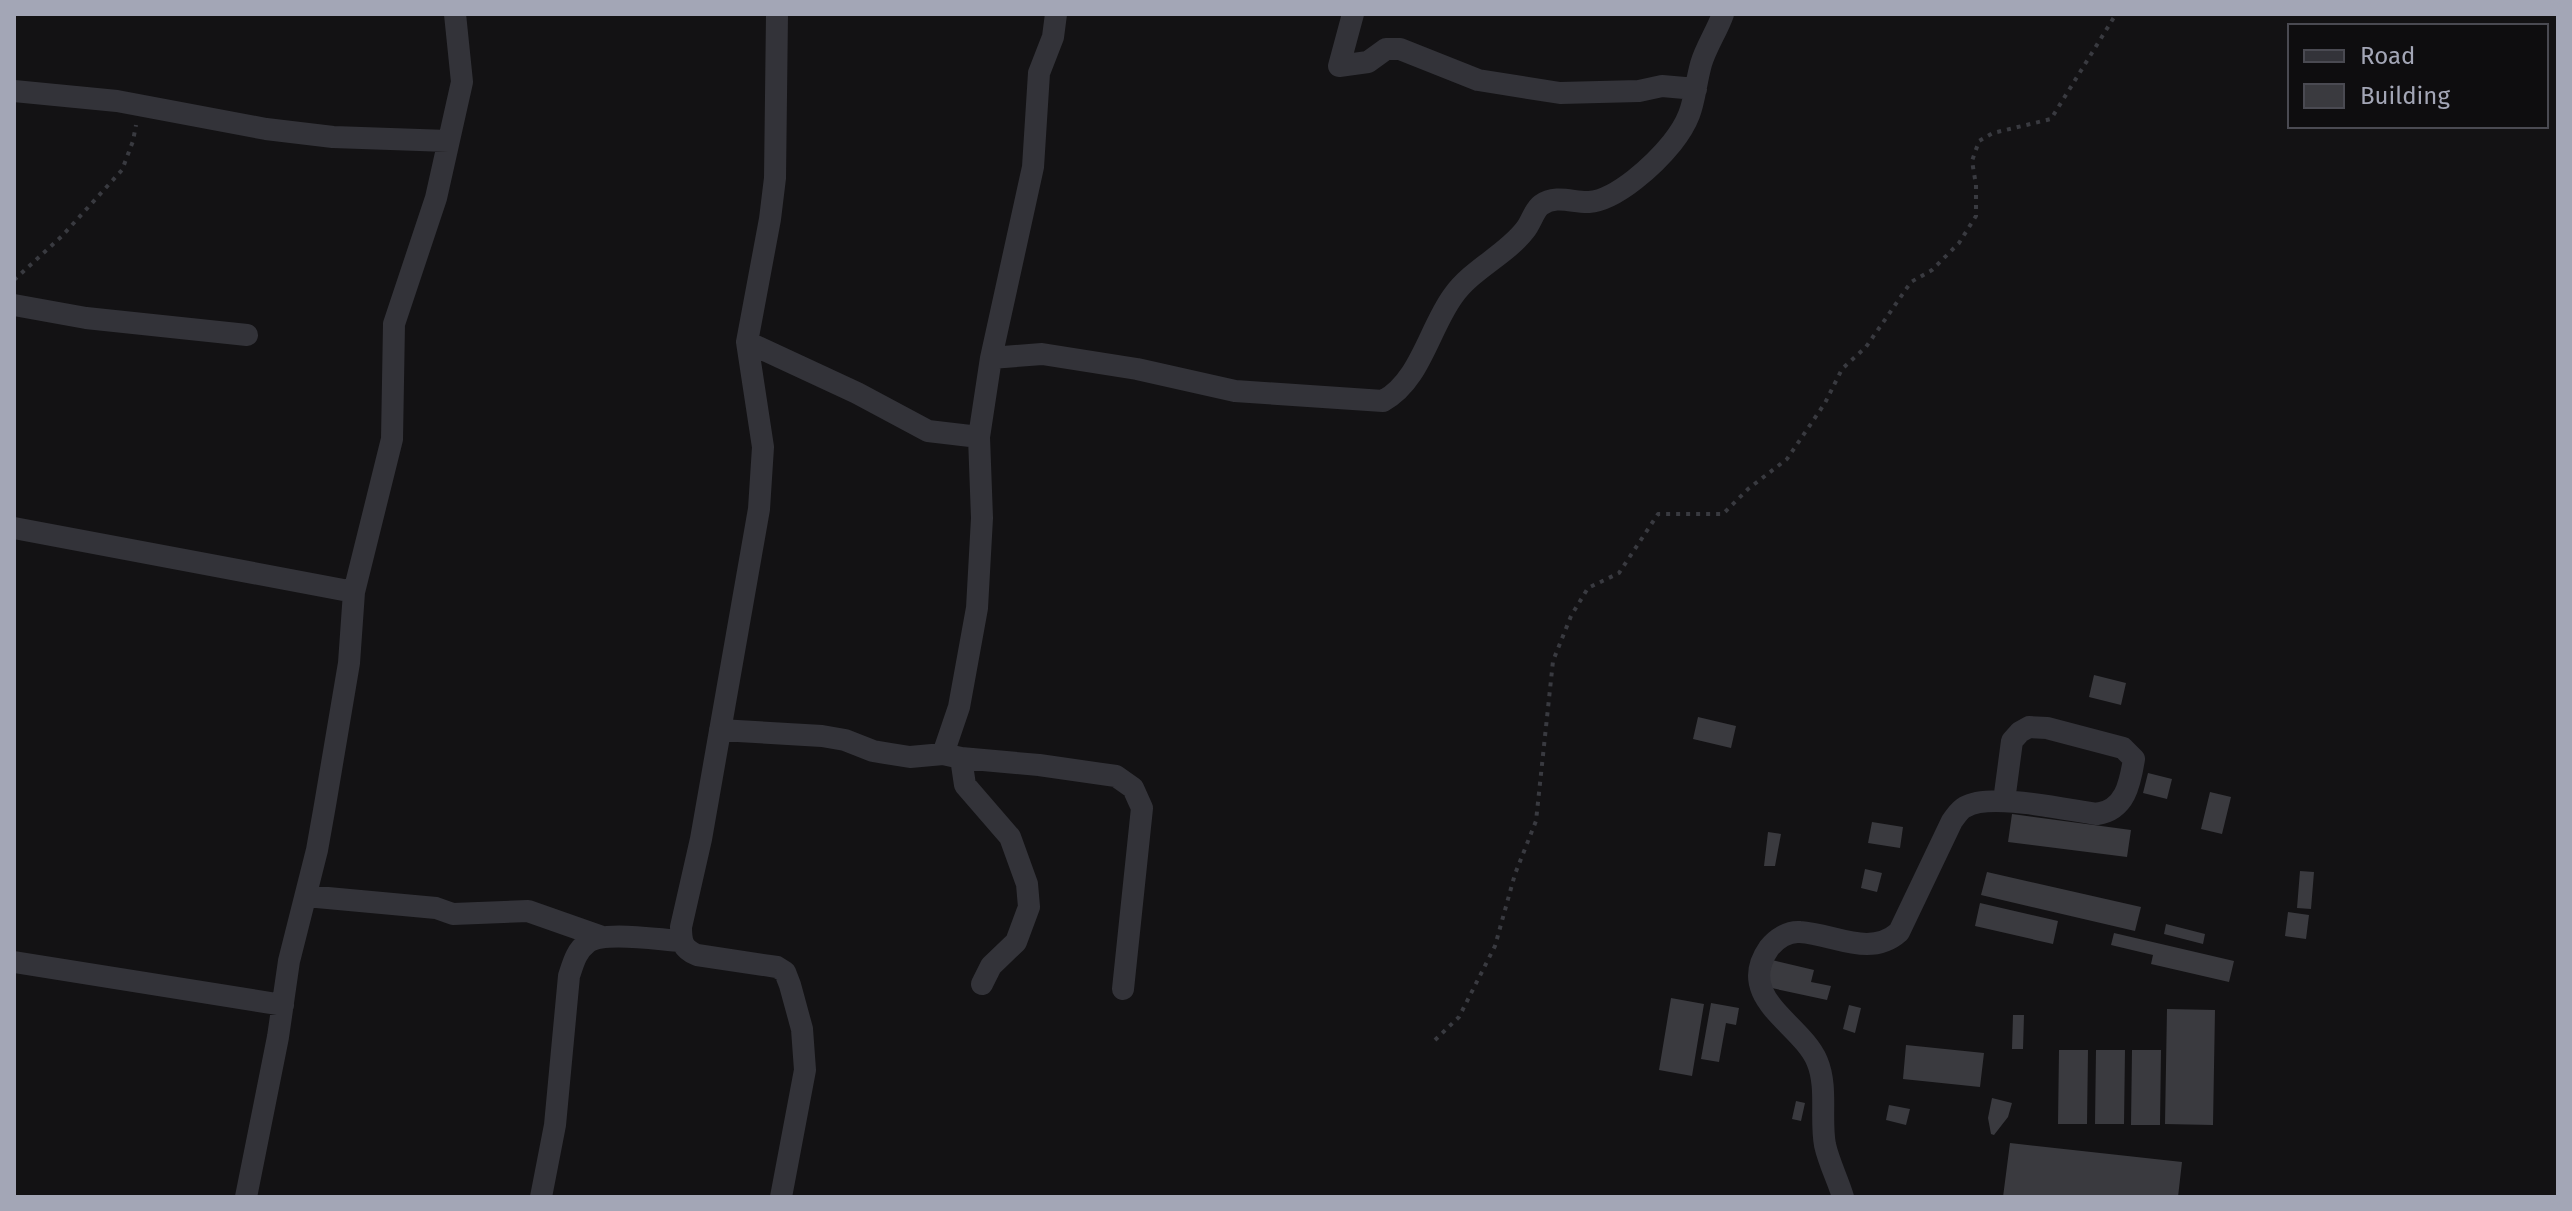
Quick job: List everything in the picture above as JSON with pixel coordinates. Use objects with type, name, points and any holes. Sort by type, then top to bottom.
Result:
[{"type":"street","points":[[246,1197],[289,961],[317,850],[349,663],[354,592],[392,439],[394,324],[436,198],[462,82],[455,14]]},
{"type":"street","points":[[777,14],[775,178],[747,342],[763,447],[759,509],[701,839],[681,927],[681,941],[686,950],[697,955],[777,967],[785,972],[802,1029],[805,1070],[781,1197]]},
{"type":"street","points":[[982,984],[991,966],[1016,942],[1023,927],[1029,907],[1027,884],[1010,837],[965,785],[952,756],[977,608],[982,518],[979,437],[991,358],[1033,167],[1039,73],[1053,37],[1056,14]]},
{"type":"street","points":[[1353,14],[1339,66],[1368,62],[1386,49],[1400,49],[1478,80],[1560,93],[1639,91],[1662,86],[1696,89]]},
{"type":"street","points":[[991,358],[1042,354],[1137,369],[1235,391],[1383,401],[1397,394],[1453,296],[1468,279],[1524,232],[1540,205],[1569,199],[1589,202],[1613,196],[1671,144],[1692,111],[1702,62],[1723,14]]},
{"type":"street","points":[[14,91],[117,101],[266,129],[333,137],[448,141]]},
{"type":"street","points":[[14,305],[86,318],[247,335]]},
{"type":"street","points":[[747,342],[857,393],[928,431],[979,437]]},
{"type":"street","points":[[14,528],[354,592]]},
{"type":"street","points":[[1843,1197],[1826,1146],[1822,1081],[1816,1059],[1765,999],[1759,977],[1765,954],[1775,940],[1798,932],[1875,945],[1888,942],[1899,932],[1952,821],[1962,808],[1971,804],[2004,801],[2108,813],[2118,807],[2124,796],[2134,759],[2123,748],[2047,728],[2029,727],[2012,741],[2004,801]]},
{"type":"street","points":[[720,730],[822,736],[901,756],[952,756],[1116,776],[1133,788],[1142,808],[1123,989]]},
{"type":"street","points":[[306,896],[436,908],[453,914],[528,911],[602,937],[681,941]]},
{"type":"street","points":[[541,1197],[555,1125],[569,976],[576,956],[588,942],[602,937]]},
{"type":"street","points":[[14,962],[283,1005]]},
{"type":"path","points":[[1435,1040],[1459,1017],[1495,946],[1515,874],[1536,821],[1553,661],[1571,616],[1588,588],[1619,573],[1658,514],[1723,514],[1748,489],[1787,459],[1825,403],[1842,369],[1866,347],[1911,282],[1932,270],[1959,243],[1976,216],[1972,161],[1979,141],[1993,133],[2051,119],[2116,14]]},
{"type":"path","points":[[14,280],[62,236],[122,170],[133,141],[139,106]]},
{"type":"building","points":[[2094,675],[2126,683],[2121,705],[2089,697]]},
{"type":"building","points":[[1698,717],[1736,726],[1731,748],[1693,739]]},
{"type":"building","points":[[2148,773],[2172,779],[2167,799],[2143,793]]},
{"type":"building","points":[[2210,792],[2231,797],[2222,834],[2201,829]]},
{"type":"building","points":[[2012,814],[2131,830],[2127,857],[2008,842]]},
{"type":"building","points":[[1872,822],[1903,827],[1900,848],[1868,843]]},
{"type":"building","points":[[1768,832],[1781,834],[1775,866],[1764,866]]},
{"type":"building","points":[[1865,869],[1882,873],[1877,892],[1861,888]]},
{"type":"building","points":[[2300,871],[2314,872],[2311,909],[2297,908]]},
{"type":"building","points":[[1987,872],[2141,907],[2135,931],[1981,895]]},
{"type":"building","points":[[1980,903],[2058,921],[2053,944],[1975,926]]},
{"type":"building","points":[[2288,912],[2309,915],[2306,939],[2285,936]]},
{"type":"building","points":[[2166,924],[2205,934],[2203,944],[2164,934]]},
{"type":"building","points":[[2114,933],[2234,961],[2229,982],[2151,964],[2153,955],[2111,945]]},
{"type":"building","points":[[1772,960],[1814,970],[1811,982],[1831,986],[1827,1000],[1767,987]]},
{"type":"building","points":[[1671,998],[1704,1004],[1692,1076],[1659,1070]]},
{"type":"building","points":[[1711,1003],[1739,1008],[1736,1025],[1726,1023],[1719,1062],[1701,1059]]},
{"type":"building","points":[[1849,1005],[1861,1008],[1855,1033],[1843,1029]]},
{"type":"building","points":[[2167,1009],[2215,1010],[2213,1125],[2165,1124]]},
{"type":"building","points":[[2013,1015],[2024,1015],[2023,1049],[2012,1049]]},
{"type":"building","points":[[1906,1045],[1984,1053],[1980,1087],[1903,1079]]},
{"type":"building","points":[[2059,1050],[2088,1050],[2087,1124],[2058,1124]]},
{"type":"building","points":[[2096,1050],[2125,1050],[2124,1124],[2095,1124]]},
{"type":"building","points":[[2132,1050],[2161,1050],[2160,1125],[2131,1125]]},
{"type":"building","points":[[1992,1098],[2012,1103],[2008,1117],[1994,1135],[1991,1134],[1988,1118]]},
{"type":"building","points":[[1796,1101],[1805,1103],[1801,1121],[1792,1119]]},
{"type":"building","points":[[1889,1105],[1910,1109],[1906,1125],[1886,1120]]},
{"type":"building","points":[[2010,1143],[2182,1162],[2178,1197],[2003,1197]]}]
